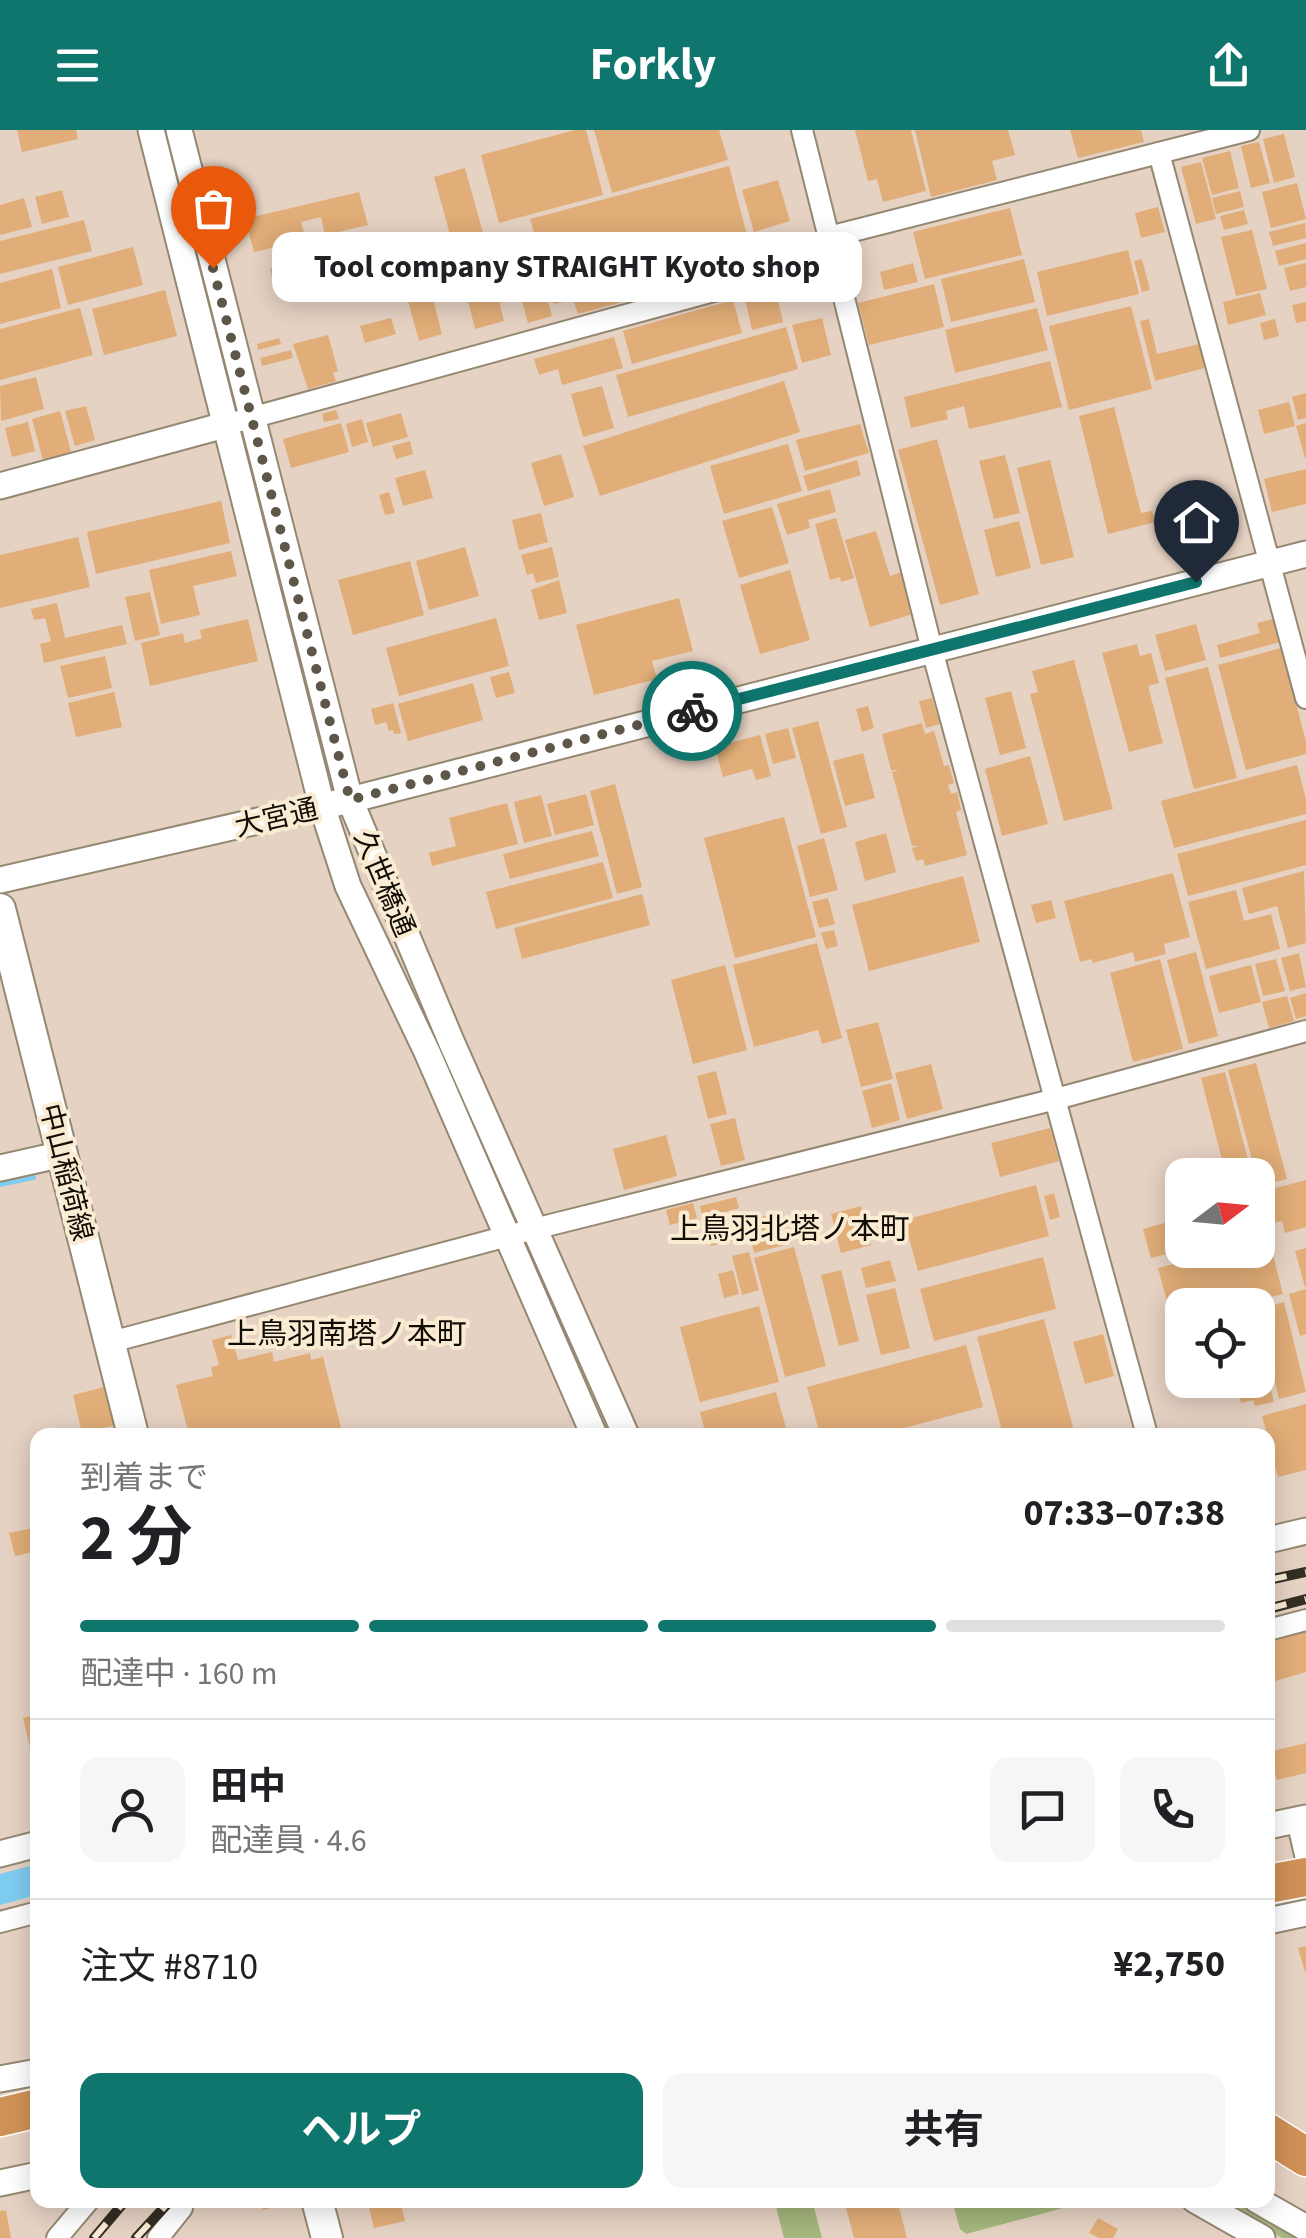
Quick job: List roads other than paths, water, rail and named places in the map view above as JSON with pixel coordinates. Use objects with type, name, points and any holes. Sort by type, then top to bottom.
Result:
[{"type":"highway","points":[[1275,1883],[1306,1877]]},
{"type":"highway","points":[[0,2114],[30,2108]]},
{"type":"highway","points":[[0,2142],[30,2135]]},
{"type":"highway","points":[[1275,2137],[1306,2157]]},
{"type":"main road","name":"中山稲荷線","points":[[0,909],[131,1428]]},
{"type":"main road","points":[[319,2208],[326,2238]]},
{"type":"street","name":"久世橋通","points":[[152,130],[322,806],[348,886],[427,1052],[591,1428]]},
{"type":"street","name":"久世橋通","points":[[179,130],[350,800],[623,1428]]},
{"type":"street","points":[[802,130],[932,650],[1145,1428]]},
{"type":"street","points":[[0,486],[252,419],[831,247],[1250,130]]},
{"type":"street","points":[[1160,154],[1306,698]]},
{"type":"street","points":[[178,238],[204,230]]},
{"type":"street","name":"大宮通","points":[[0,880],[350,800],[1306,554]]},
{"type":"street","points":[[268,596],[296,589]]},
{"type":"street","points":[[110,1342],[1306,1031]]},
{"type":"street","points":[[427,1052],[451,1040]]},
{"type":"street","points":[[0,1168],[63,1154]]},
{"type":"street","points":[[583,1410],[610,1400]]},
{"type":"street","points":[[1275,1538],[1306,1531]]},
{"type":"street","points":[[1275,1628],[1306,1620]]},
{"type":"street","points":[[1275,1824],[1302,1819],[1306,1859]]},
{"type":"street","points":[[0,1854],[30,1846]]},
{"type":"street","points":[[1275,1920],[1306,1913]]},
{"type":"street","points":[[0,1922],[30,1914]]},
{"type":"street","points":[[0,2079],[30,2073]]},
{"type":"street","points":[[0,2183],[30,2177]]},
{"type":"street","points":[[57,2238],[82,2208]]},
{"type":"street","points":[[158,2238],[182,2208]]},
{"type":"street","points":[[1209,2208],[1262,2238]]},
{"type":"street","points":[[1270,2208],[1306,2228]]},
{"type":"water","points":[[30,1866],[30,1897],[0,1905],[0,1874]]},
{"type":"waterway","points":[[0,1184],[33,1177]]},
{"type":"railway","points":[[1275,1579],[1306,1572]]},
{"type":"railway","points":[[1275,1607],[1306,1599]]},
{"type":"railway","points":[[94,2238],[119,2208]]},
{"type":"railway","points":[[136,2238],[164,2208]]},
{"type":"place","name":"Tool company STRAIGHT Kyoto shop","points":[[213,268]]},
{"type":"district","name":"上鳥羽北塔ノ本町","points":[[790,1229]]},
{"type":"district","name":"上鳥羽南塔ノ本町","points":[[347,1334]]}]
